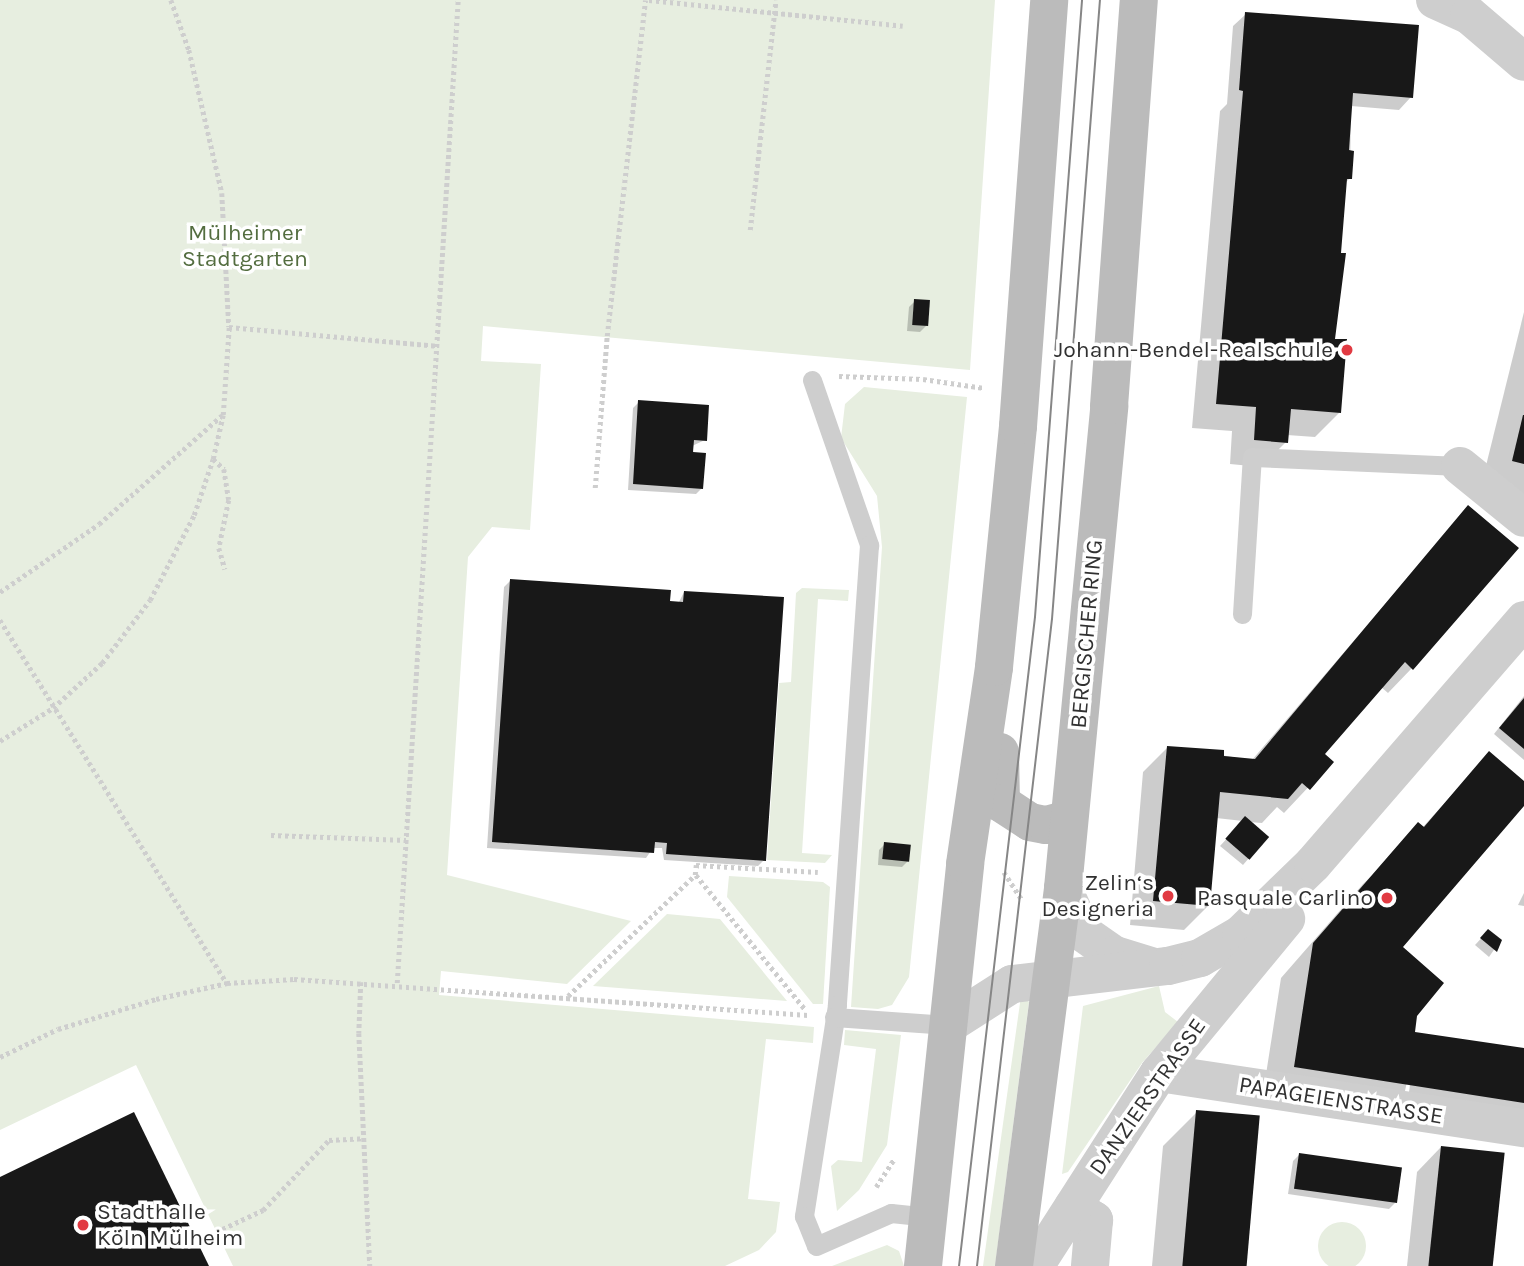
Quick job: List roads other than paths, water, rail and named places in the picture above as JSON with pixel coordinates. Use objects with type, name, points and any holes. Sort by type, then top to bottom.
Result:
[{"type":"main road","points":[[923,1266],[965,864],[994,667],[1018,426],[1049,0]]},
{"type":"main road","name":"BERGISCHER RING","points":[[1014,1266],[1063,888],[1109,406],[1139,0]]},
{"type":"main road","points":[[994,667],[1005,710],[998,785],[1001,803],[1030,822],[1046,825],[1069,819]]},
{"type":"street","points":[[1435,0],[1469,15],[1524,62]]},
{"type":"street","points":[[1460,466],[1524,518]]},
{"type":"street","name":"DANZIERSTRASSE","points":[[948,1025],[1012,984],[1157,967],[1200,958],[1241,934],[1313,864],[1524,620]]},
{"type":"street","name":"DANZIERSTRASSE","points":[[1035,1266],[1159,1073],[1297,906],[1313,864]]},
{"type":"street","points":[[1063,888],[1083,933],[1115,955],[1157,967]]},
{"type":"street","name":"PAPAGEIENSTRASSE","points":[[1159,1073],[1524,1128]]},
{"type":"street","points":[[1073,1207],[1094,1220],[1090,1266]]},
{"type":"lane","points":[[812,380],[869,545],[847,874],[834,1017],[804,1216],[816,1246],[891,1213],[927,1217]]},
{"type":"lane","points":[[1242,614],[1252,457],[1460,466]]},
{"type":"lane","points":[[834,1017],[948,1025]]},
{"type":"tram line","points":[[959,1266],[1035,617],[1082,0]]},
{"type":"tram line","points":[[977,1266],[1052,619],[1100,0]]},
{"type":"place","name":"Johann-Bendel-Realschule","points":[[1347,350]]},
{"type":"place","name":"Zelin‘s Designeria","points":[[1168,896]]},
{"type":"place","name":"Pasquale Carlino","points":[[1387,898]]},
{"type":"place","name":"Stadthalle Köln Mülheim","points":[[83,1225]]},
{"type":"park label","name":"Mülheimer Stadtgarten","points":[[245,246]]}]
